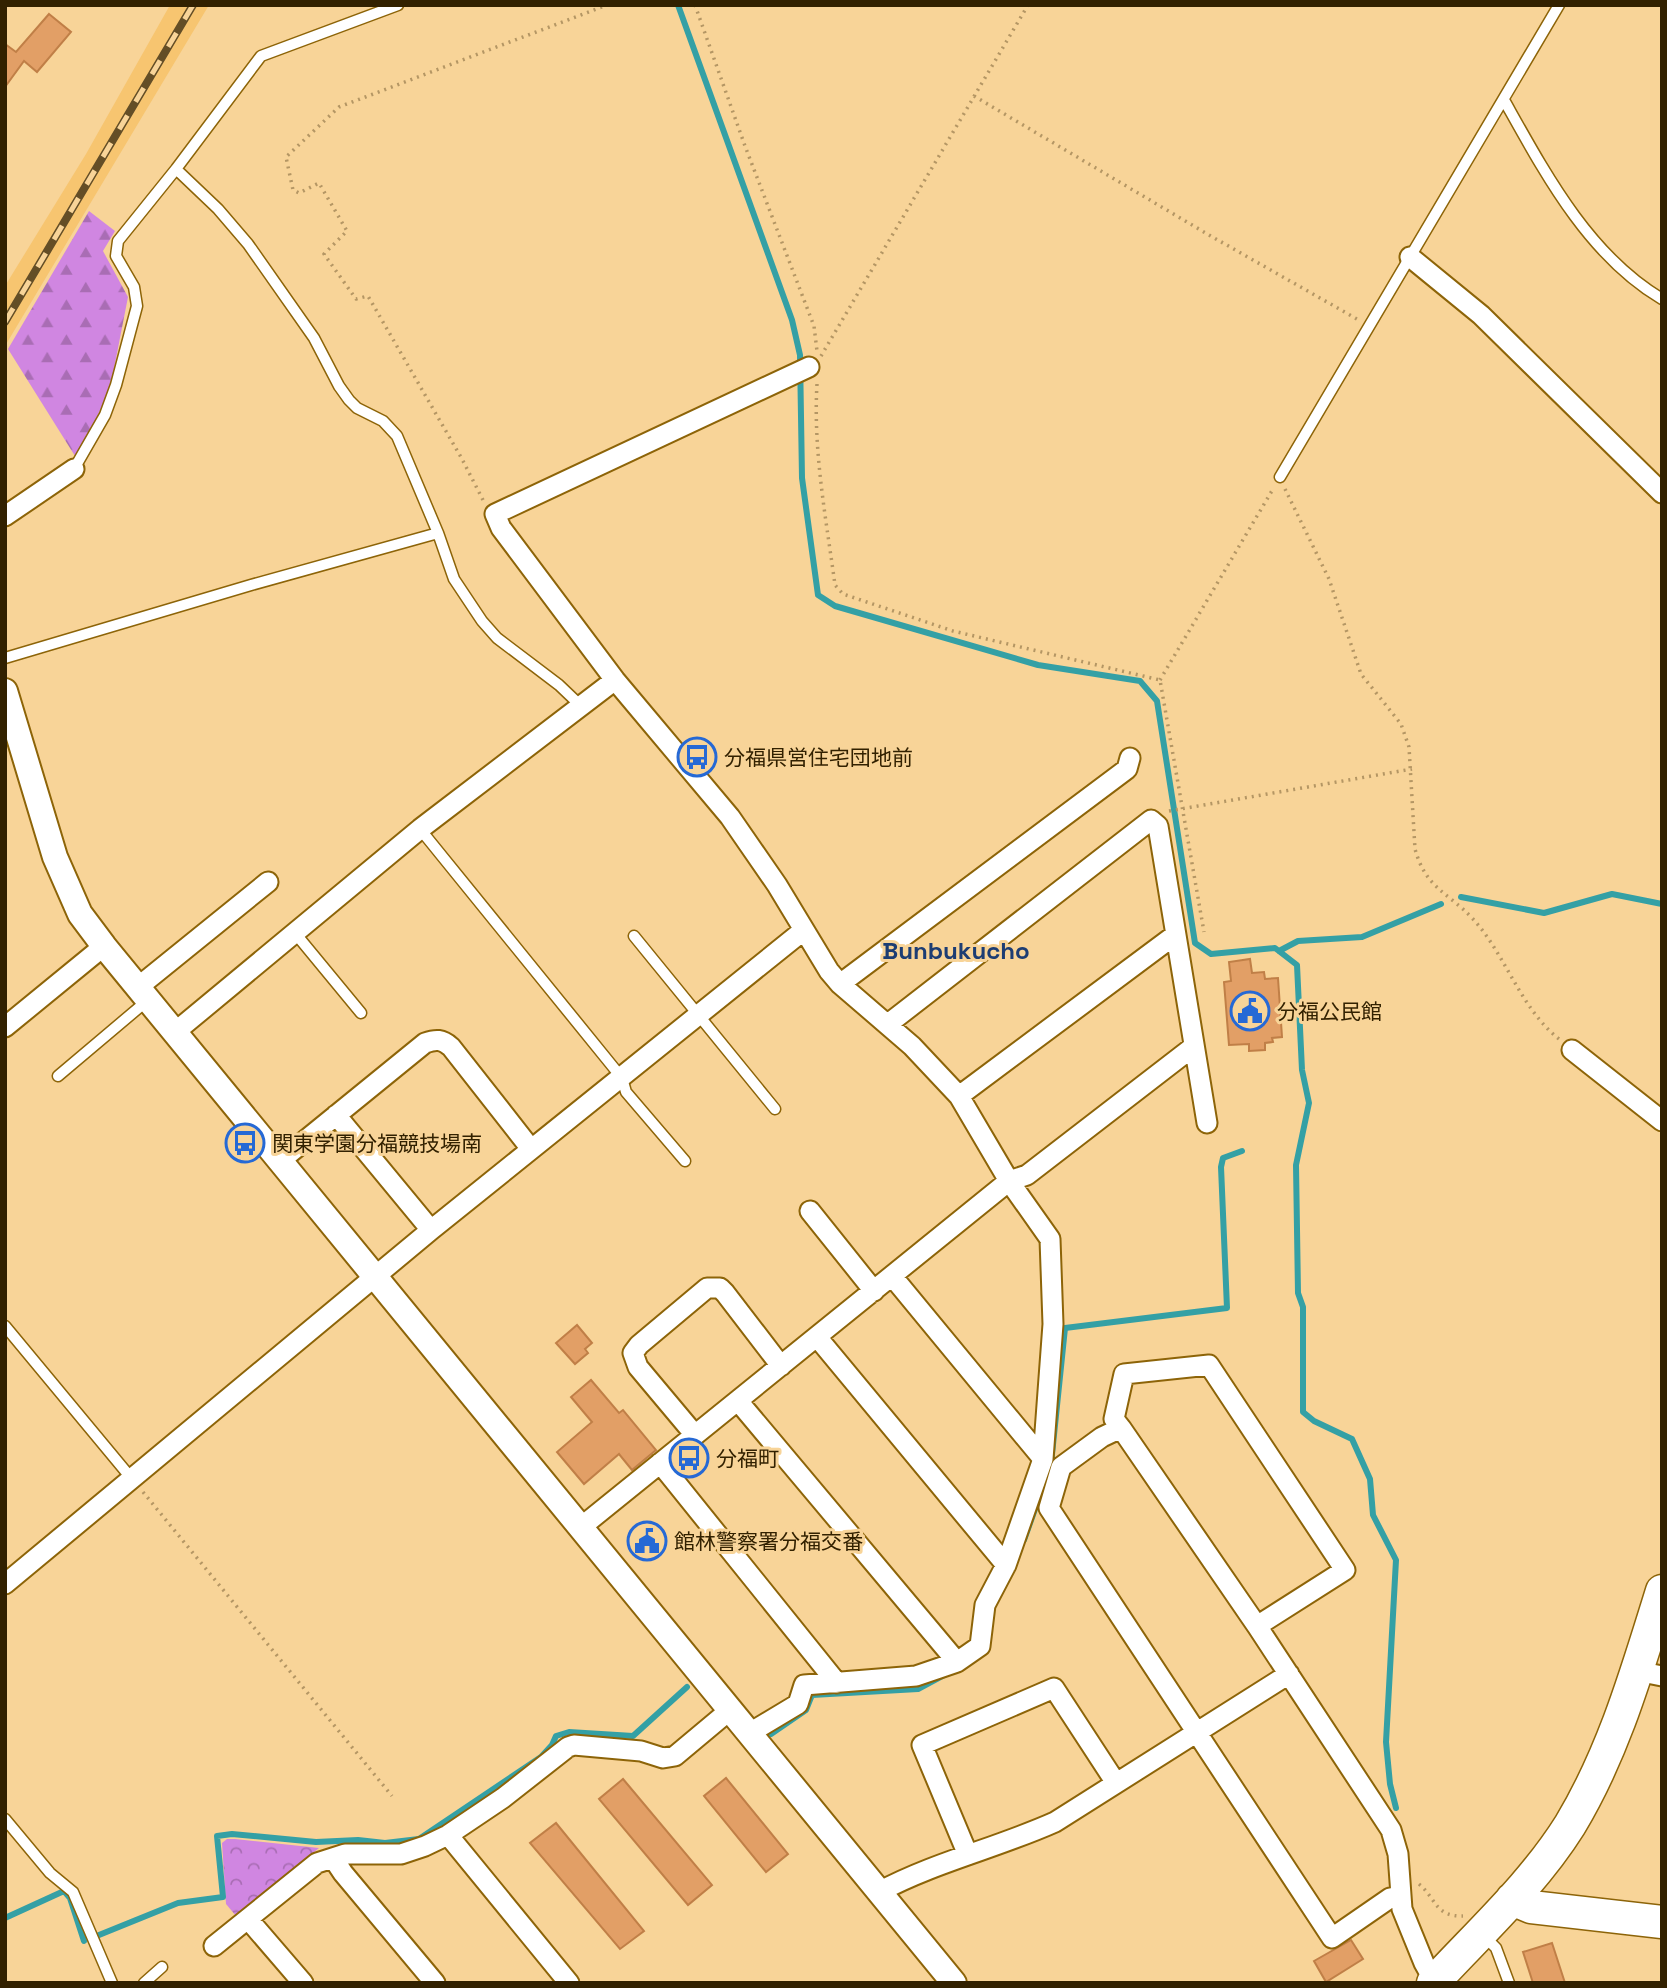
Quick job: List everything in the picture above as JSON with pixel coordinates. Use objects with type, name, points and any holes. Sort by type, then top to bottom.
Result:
[{"type":"main road","points":[[1434,1982],[1474,1924],[1512,1899],[1546,1859],[1589,1791],[1649,1674],[1662,1591]]},
{"type":"main road","points":[[1512,1899],[1531,1906],[1662,1922]]},
{"type":"street","points":[[1410,257],[1481,315],[1662,493]]},
{"type":"street","points":[[748,1734],[798,1704],[804,1685],[916,1676],[957,1662],[980,1646],[985,1605],[1006,1565],[1043,1459],[1054,1324],[1050,1239],[1009,1181],[959,1096],[888,1024],[840,984],[829,971],[777,885],[730,817],[615,680],[500,528],[495,514],[807,368]]},
{"type":"street","points":[[5,516],[74,468]]},
{"type":"street","points":[[174,1033],[420,829],[615,680]]},
{"type":"street","points":[[5,691],[55,857],[80,914],[174,1033],[954,1983]]},
{"type":"street","points":[[840,984],[1127,769],[1130,758]]},
{"type":"street","points":[[888,1024],[1151,820],[1158,827],[1207,1123]]},
{"type":"street","points":[[143,994],[268,882]]},
{"type":"street","points":[[6,1582],[133,1480],[431,1230],[804,930]]},
{"type":"street","points":[[959,1096],[1175,935]]},
{"type":"street","points":[[5,1027],[104,946]]},
{"type":"street","points":[[279,1161],[425,1043],[434,1039],[444,1041],[451,1047],[531,1149]]},
{"type":"street","points":[[580,1528],[1009,1181],[1027,1175],[1193,1047]]},
{"type":"street","points":[[1572,1050],[1662,1121]]},
{"type":"street","points":[[336,1115],[431,1230]]},
{"type":"street","points":[[810,1211],[874,1291]]},
{"type":"street","points":[[892,1276],[1043,1459]]},
{"type":"street","points":[[695,1435],[638,1367],[633,1353],[707,1288],[720,1289],[725,1293],[781,1366]]},
{"type":"street","points":[[817,1337],[1006,1565]]},
{"type":"street","points":[[1258,1626],[1345,1570],[1209,1365],[1124,1374],[1114,1419],[1258,1626],[1391,1830],[1399,1871],[1402,1909],[1434,1982]]},
{"type":"street","points":[[738,1401],[957,1662]]},
{"type":"street","points":[[1121,1428],[1102,1437],[1061,1468],[1049,1508],[1332,1938],[1390,1898],[1400,1896]]},
{"type":"street","points":[[660,1464],[837,1683]]},
{"type":"street","points":[[879,1892],[902,1880],[1017,1839],[1055,1822],[1289,1674]]},
{"type":"street","points":[[968,1855],[922,1745],[1054,1688],[1116,1783]]},
{"type":"street","points":[[214,1947],[317,1863],[345,1854],[401,1854],[425,1846],[447,1835],[503,1798],[568,1747],[575,1745],[641,1751],[663,1758],[675,1756],[730,1710]]},
{"type":"street","points":[[447,1835],[569,1983]]},
{"type":"street","points":[[334,1858],[435,1983]]},
{"type":"street","points":[[248,1919],[303,1983]]},
{"type":"lane","points":[[74,468],[105,415],[117,385],[136,306],[134,287],[116,256],[118,241],[177,169],[261,56],[398,5]]},
{"type":"lane","points":[[1280,477],[1559,5]]},
{"type":"lane","points":[[1504,100],[1567,205],[1591,238],[1627,275],[1662,299]]},
{"type":"lane","points":[[177,169],[218,209],[248,244],[314,338],[349,400],[357,408],[383,421],[397,436],[438,533],[454,579],[482,621],[498,638],[559,685],[581,706]]},
{"type":"lane","points":[[5,658],[438,533]]},
{"type":"lane","points":[[420,829],[622,1078],[626,1092],[685,1161]]},
{"type":"lane","points":[[295,933],[360,1013]]},
{"type":"lane","points":[[634,936],[775,1109]]},
{"type":"lane","points":[[58,1076],[143,994]]},
{"type":"lane","points":[[5,1326],[133,1480]]},
{"type":"lane","points":[[5,1819],[50,1873],[74,1892],[112,1983]]},
{"type":"lane","points":[[1474,1924],[1496,1948],[1509,1983]]},
{"type":"lane","points":[[144,1983],[162,1967]]},
{"type":"path","points":[[484,502],[368,296],[356,299],[324,254],[347,231],[319,183],[299,194],[293,190],[286,157],[339,107],[607,5]]},
{"type":"path","points":[[695,5],[745,146],[814,326],[807,368],[816,410],[819,469],[835,585],[843,594],[953,631],[1160,680]]},
{"type":"path","points":[[807,368],[1028,5]]},
{"type":"path","points":[[974,96],[1368,326]]},
{"type":"path","points":[[1204,932],[1160,680],[1280,477]]},
{"type":"path","points":[[1280,477],[1329,579],[1361,674],[1401,723],[1409,747],[1412,769],[1415,849],[1419,864],[1439,891],[1473,919],[1536,1016],[1572,1050]]},
{"type":"path","points":[[1167,811],[1412,769]]},
{"type":"path","points":[[133,1480],[392,1796]]},
{"type":"path","points":[[1399,1871],[1427,1890],[1436,1907],[1474,1924]]},
{"type":"shaded area","points":[[170,5],[209,5],[5,346],[5,286],[86,154]]},
{"type":"green space","points":[[89,211],[115,231],[103,251],[128,297],[110,389],[88,436],[75,456],[8,349]]},
{"type":"green space","points":[[227,1839],[319,1848],[236,1916],[226,1904],[222,1843]]},
{"type":"building","points":[[49,14],[71,32],[37,72],[24,61],[5,87],[5,44],[16,52]]},
{"type":"building","name":"分福公民館","points":[[1250,959],[1252,973],[1264,972],[1265,979],[1278,978],[1282,1037],[1272,1038],[1273,1042],[1265,1043],[1265,1050],[1249,1051],[1249,1044],[1229,1045],[1224,982],[1231,981],[1229,962]]},
{"type":"building","points":[[577,1325],[592,1343],[585,1349],[588,1353],[575,1364],[556,1343]]},
{"type":"building","points":[[591,1380],[619,1413],[623,1410],[656,1450],[632,1470],[619,1454],[584,1484],[557,1452],[592,1422],[571,1397]]},
{"type":"building","points":[[726,1778],[788,1854],[766,1872],[704,1796]]},
{"type":"building","points":[[623,1779],[712,1885],[688,1905],[599,1799]]},
{"type":"building","points":[[556,1823],[644,1931],[620,1949],[530,1843]]},
{"type":"building","points":[[1351,1940],[1363,1959],[1326,1982],[1314,1961]]},
{"type":"building","points":[[1552,1943],[1565,1983],[1533,1983],[1523,1952]]},
{"type":"waterway","points":[[678,5],[792,320],[800,355],[802,478],[818,595],[835,606],[1038,665],[1140,681],[1157,701],[1195,943],[1211,954],[1275,948],[1297,965],[1302,1070],[1309,1103],[1296,1165],[1298,1293],[1303,1307],[1303,1412],[1314,1421],[1352,1439],[1370,1479],[1373,1515],[1396,1560],[1386,1742],[1390,1784],[1396,1808]]},
{"type":"waterway","points":[[1461,897],[1544,913],[1612,894],[1662,904]]},
{"type":"waterway","points":[[1279,951],[1298,941],[1362,937],[1441,904]]},
{"type":"waterway","points":[[1051,1464],[1065,1328],[1227,1308],[1221,1167],[1223,1158],[1242,1151]]},
{"type":"waterway","points":[[1024,1540],[1045,1481]]},
{"type":"waterway","points":[[771,1734],[806,1710],[812,1695],[918,1689],[944,1675]]},
{"type":"waterway","points":[[99,1935],[178,1903],[223,1897],[217,1836],[232,1834],[316,1842],[358,1840],[385,1843],[419,1839],[541,1757],[556,1736],[569,1732],[633,1736],[687,1687]]},
{"type":"waterway","points":[[5,1918],[64,1891],[70,1898],[84,1941]]},
{"type":"railway","points":[[5,322],[193,5]]},
{"type":"place","name":"分福県営住宅団地前","points":[[697,757]]},
{"type":"place","name":"分福公民館","points":[[1250,1011]]},
{"type":"place","name":"関東学園分福競技場南","points":[[245,1143]]},
{"type":"place","name":"分福町","points":[[689,1458]]},
{"type":"place","name":"館林警察署分福交番","points":[[647,1541]]},
{"type":"district","name":"Bunbukucho","points":[[956,950]]}]
